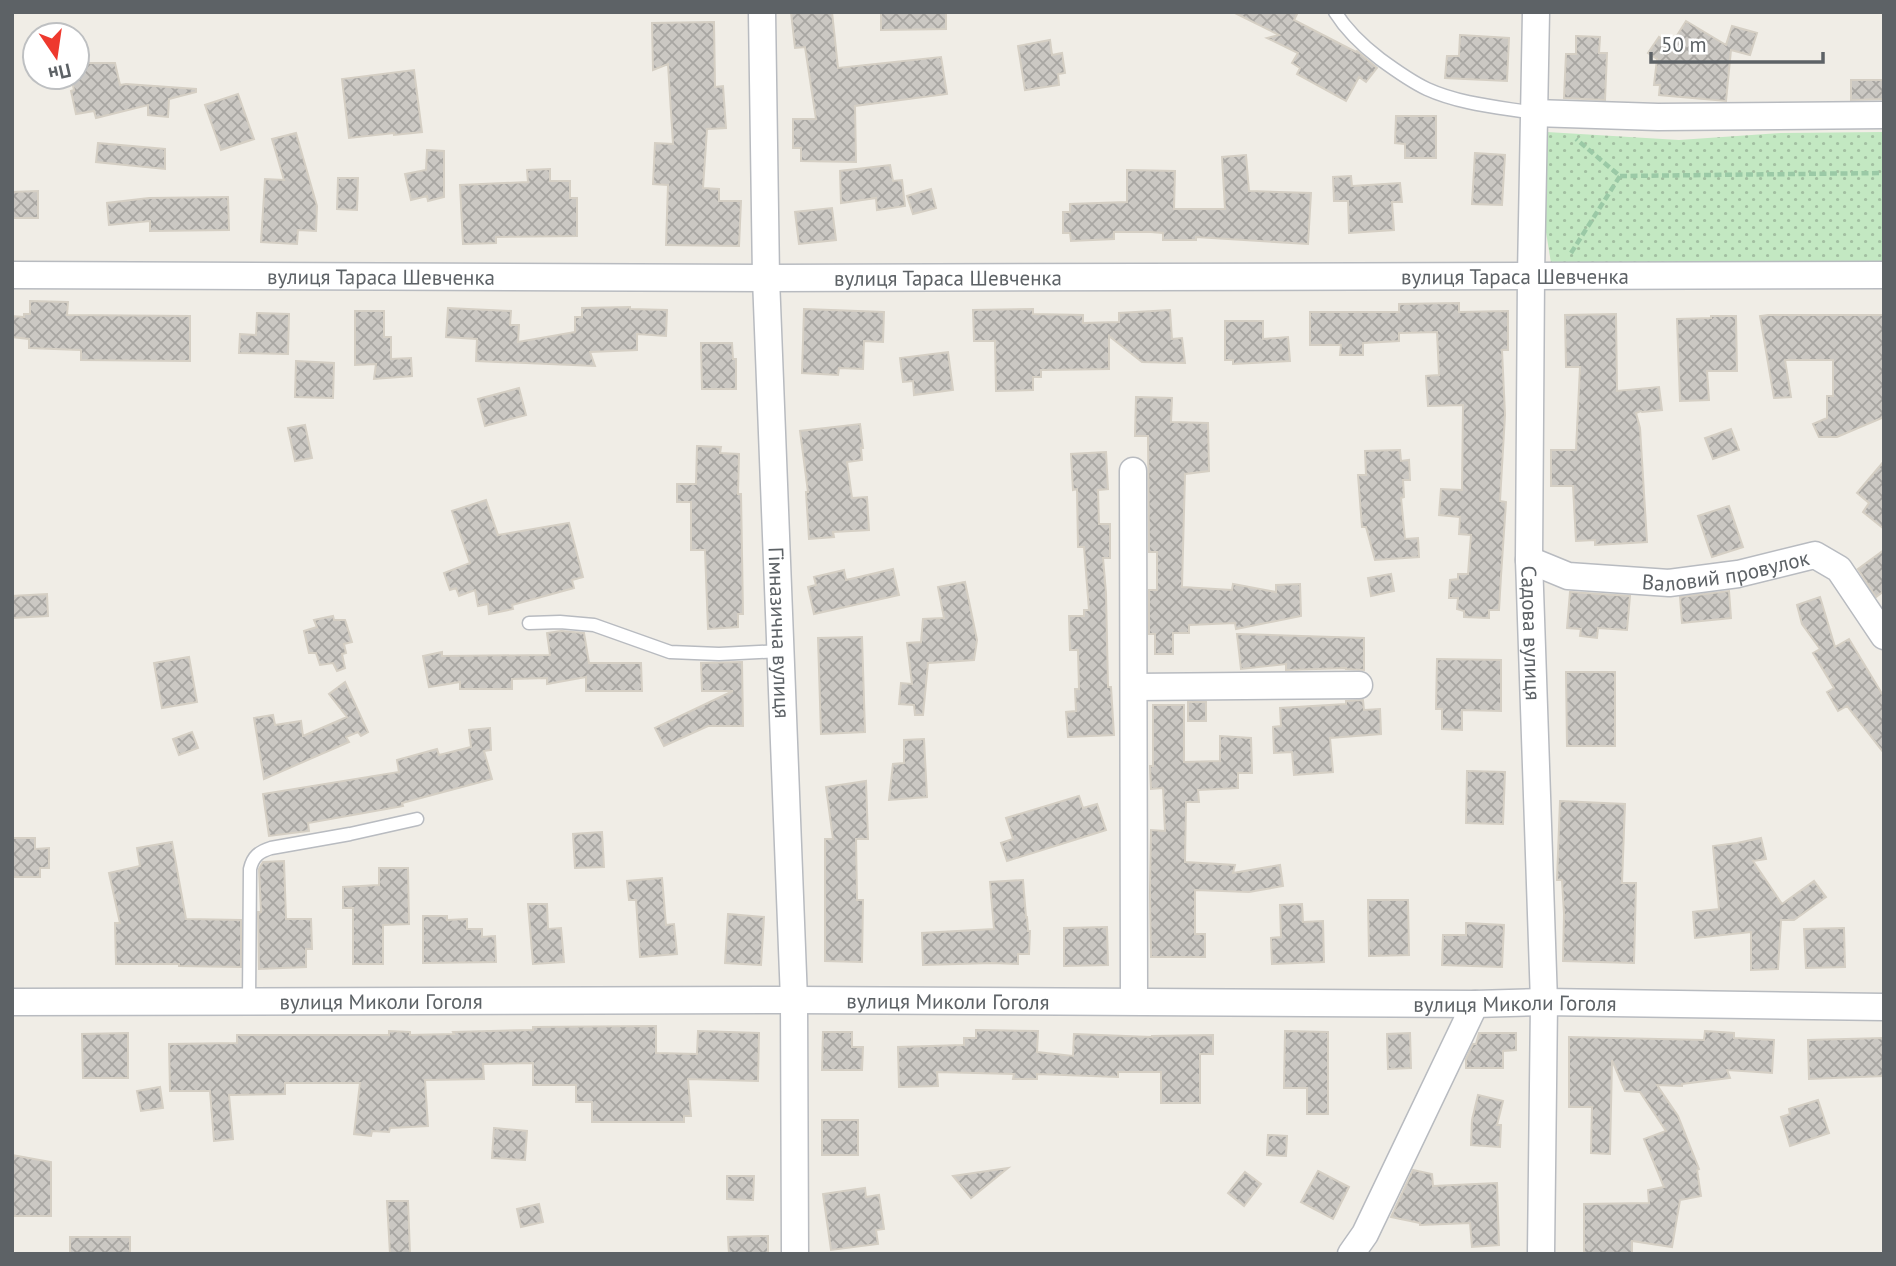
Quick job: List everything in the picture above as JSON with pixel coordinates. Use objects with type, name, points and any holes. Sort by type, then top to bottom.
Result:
[{"type":"street","name":"Гімназична вулиця","points":[[762,12],[766,278],[794,1000],[795,1254]]},
{"type":"street","name":"Садова вулиця","points":[[1536,12],[1540,113],[1531,275],[1529,560],[1544,1002],[1541,1254]]},
{"type":"street","points":[[1540,113],[1658,117],[1884,115]]},
{"type":"street","name":"вулиця Тараса Шевченка","points":[[12,275],[766,278],[1884,275]]},
{"type":"street","points":[[1133,471],[1134,1001]]},
{"type":"street","name":"Валовий провулок","points":[[1529,560],[1568,576],[1669,583],[1738,574],[1815,555],[1839,569],[1884,636]]},
{"type":"street","points":[[1134,687],[1359,685]]},
{"type":"street","name":"вулиця Миколи Гоголя","points":[[12,1002],[1544,1002],[1884,1007]]},
{"type":"street","points":[[1351,1254],[1366,1234],[1475,1003]]},
{"type":"lane","points":[[1335,12],[1363,47],[1400,74],[1428,90],[1467,102],[1540,113]]},
{"type":"lane","points":[[528,623],[594,625],[670,652],[719,654],[781,651]]},
{"type":"lane","points":[[249,1000],[252,858],[271,848],[417,819]]},
{"type":"path","points":[[1540,113],[1620,176],[1884,173]]},
{"type":"path","points":[[1558,275],[1620,176]]},
{"type":"green space","points":[[1547,132],[1679,140],[1780,133],[1884,132],[1884,266],[1551,263],[1544,220]]},
{"type":"building","points":[[791,12],[832,12],[838,68],[941,57],[947,94],[855,106],[856,162],[801,161],[801,148],[793,148],[793,119],[816,119],[805,47],[795,48]]},
{"type":"building","points":[[881,12],[946,12],[946,29],[881,30]]},
{"type":"building","points":[[1233,12],[1298,12],[1294,20],[1357,51],[1377,68],[1366,82],[1359,77],[1346,101],[1297,74],[1300,68],[1292,63],[1298,53],[1267,38],[1279,35]]},
{"type":"building","points":[[1686,21],[1726,45],[1732,26],[1757,33],[1750,55],[1731,50],[1726,101],[1659,95],[1660,85],[1654,85],[1657,59],[1648,53],[1659,37],[1671,45]]},
{"type":"building","points":[[714,22],[715,87],[723,86],[726,128],[707,129],[703,188],[719,189],[719,201],[741,201],[739,246],[666,245],[668,185],[653,184],[655,143],[673,144],[668,64],[653,70],[652,23]]},
{"type":"building","points":[[1460,35],[1509,38],[1507,81],[1445,78],[1447,56],[1459,56]]},
{"type":"building","points":[[1576,36],[1600,37],[1599,53],[1607,53],[1605,100],[1564,98],[1566,54],[1576,54]]},
{"type":"building","points":[[1050,40],[1052,55],[1062,53],[1065,73],[1058,74],[1059,85],[1025,90],[1018,46]]},
{"type":"building","points":[[91,63],[115,63],[120,85],[196,89],[196,92],[169,99],[168,117],[148,115],[148,105],[96,118],[94,111],[76,114],[71,91],[91,91]]},
{"type":"building","points":[[414,70],[422,132],[349,138],[342,79]]},
{"type":"building","points":[[1851,80],[1884,80],[1884,99],[1851,100]]},
{"type":"building","points":[[238,94],[254,139],[221,150],[205,105]]},
{"type":"building","points":[[1396,116],[1436,116],[1436,158],[1405,158],[1405,144],[1395,143]]},
{"type":"building","points":[[296,133],[317,206],[316,231],[298,230],[297,244],[261,242],[265,179],[284,180],[272,139]]},
{"type":"building","points":[[98,143],[165,149],[165,169],[96,162]]},
{"type":"building","points":[[427,150],[444,151],[444,197],[428,201],[427,196],[411,200],[405,174],[426,170]]},
{"type":"building","points":[[1475,153],[1505,155],[1502,205],[1472,204]]},
{"type":"building","points":[[1246,155],[1249,191],[1311,193],[1308,244],[1196,237],[1196,240],[1163,240],[1163,233],[1151,232],[1114,232],[1114,239],[1071,241],[1070,233],[1063,233],[1063,212],[1070,212],[1070,204],[1127,202],[1127,170],[1175,171],[1174,209],[1225,209],[1222,157]]},
{"type":"building","points":[[890,165],[893,181],[902,180],[905,206],[877,210],[876,198],[841,203],[840,171]]},
{"type":"building","points":[[550,169],[550,181],[570,181],[570,198],[577,198],[577,236],[496,237],[496,243],[463,244],[460,185],[528,182],[527,170]]},
{"type":"building","points":[[1351,176],[1352,186],[1400,183],[1402,202],[1392,202],[1394,230],[1349,233],[1348,201],[1334,201],[1333,177]]},
{"type":"building","points":[[338,178],[358,178],[357,210],[337,209]]},
{"type":"building","points":[[931,189],[936,208],[913,214],[907,196]]},
{"type":"building","points":[[38,191],[38,218],[12,218],[12,192]]},
{"type":"building","points":[[228,197],[229,230],[150,231],[150,221],[109,225],[107,203],[149,198]]},
{"type":"building","points":[[832,208],[836,240],[799,244],[795,212]]},
{"type":"building","points":[[30,301],[68,302],[67,315],[190,316],[190,361],[81,360],[81,350],[29,348],[29,339],[12,337],[12,316],[24,317],[24,314],[30,314]]},
{"type":"building","points":[[1459,303],[1459,312],[1508,311],[1508,350],[1502,350],[1505,415],[1500,501],[1506,502],[1499,610],[1489,610],[1489,618],[1464,617],[1464,611],[1457,609],[1458,598],[1449,598],[1450,580],[1458,579],[1458,574],[1468,574],[1471,535],[1459,534],[1460,517],[1439,515],[1441,489],[1462,490],[1463,405],[1428,406],[1426,376],[1439,375],[1437,332],[1399,333],[1399,341],[1363,343],[1363,355],[1340,355],[1341,345],[1310,345],[1310,312],[1399,312],[1399,304]]},
{"type":"building","points":[[630,307],[667,310],[666,336],[637,334],[637,350],[590,352],[595,366],[476,361],[477,339],[446,337],[448,308],[511,311],[510,325],[519,325],[518,342],[575,332],[575,317],[582,317],[582,308]]},
{"type":"building","points":[[804,309],[884,312],[883,342],[864,341],[863,369],[839,368],[838,375],[802,373]]},
{"type":"building","points":[[1033,309],[1033,314],[1083,315],[1083,323],[1119,322],[1119,313],[1170,310],[1172,339],[1182,338],[1185,363],[1142,362],[1109,336],[1109,369],[1041,370],[1041,377],[1033,377],[1033,390],[996,391],[995,341],[974,341],[973,310]]},
{"type":"building","points":[[355,311],[384,311],[384,337],[391,337],[391,359],[411,358],[412,376],[374,379],[376,364],[355,365]]},
{"type":"building","points":[[257,313],[289,314],[288,354],[239,353],[240,334],[256,335]]},
{"type":"building","points":[[1616,314],[1617,391],[1659,387],[1662,410],[1636,413],[1640,428],[1647,542],[1595,545],[1595,540],[1576,541],[1573,486],[1551,486],[1551,450],[1576,450],[1580,367],[1566,367],[1565,315]]},
{"type":"building","points":[[1884,315],[1884,417],[1837,437],[1819,437],[1813,424],[1827,418],[1827,396],[1833,396],[1833,360],[1785,360],[1791,397],[1774,398],[1760,316]]},
{"type":"building","points":[[1736,316],[1737,371],[1707,371],[1709,400],[1680,401],[1677,319]]},
{"type":"building","points":[[1225,321],[1263,321],[1263,339],[1288,337],[1290,361],[1233,364],[1233,360],[1225,360]]},
{"type":"building","points":[[701,343],[732,343],[733,359],[736,359],[736,389],[702,389]]},
{"type":"building","points":[[948,352],[953,390],[914,395],[913,381],[903,382],[900,358]]},
{"type":"building","points":[[296,361],[334,363],[333,398],[295,397]]},
{"type":"building","points":[[519,388],[526,415],[485,426],[478,399]]},
{"type":"building","points":[[1136,397],[1172,398],[1171,422],[1208,423],[1209,471],[1185,474],[1182,587],[1232,590],[1233,584],[1276,592],[1276,585],[1300,584],[1301,616],[1236,629],[1235,623],[1189,625],[1189,633],[1173,633],[1173,654],[1155,654],[1155,634],[1149,634],[1149,590],[1157,590],[1157,552],[1149,552],[1148,436],[1135,436]]},
{"type":"building","points":[[860,424],[862,460],[847,462],[852,498],[867,497],[869,530],[833,532],[834,537],[809,539],[808,492],[800,431]]},
{"type":"building","points":[[305,425],[312,458],[295,461],[288,428]]},
{"type":"building","points":[[1731,429],[1739,450],[1713,459],[1705,438]]},
{"type":"building","points":[[697,446],[721,447],[720,453],[739,454],[743,614],[738,614],[738,627],[708,629],[705,550],[691,550],[691,502],[677,502],[677,484],[696,484]]},
{"type":"building","points":[[1400,450],[1401,461],[1409,460],[1410,480],[1403,480],[1404,497],[1401,498],[1405,539],[1418,538],[1419,557],[1375,560],[1366,527],[1362,527],[1358,475],[1366,475],[1365,451]]},
{"type":"building","points":[[1106,452],[1108,489],[1098,490],[1099,524],[1110,524],[1110,558],[1103,558],[1108,687],[1111,687],[1114,735],[1068,737],[1066,712],[1076,711],[1075,689],[1079,689],[1078,650],[1070,650],[1069,616],[1084,616],[1084,610],[1089,610],[1084,547],[1078,547],[1077,489],[1073,490],[1071,454]]},
{"type":"building","points":[[1884,461],[1884,529],[1863,512],[1869,503],[1857,493]]},
{"type":"building","points":[[486,500],[498,535],[569,523],[583,577],[572,580],[574,588],[512,605],[513,609],[489,614],[488,604],[478,606],[475,590],[459,596],[456,588],[450,590],[444,573],[470,563],[452,511]]},
{"type":"building","points":[[1729,506],[1743,547],[1712,557],[1698,516]]},
{"type":"building","points":[[1884,550],[1884,591],[1876,597],[1858,569]]},
{"type":"building","points":[[893,569],[899,595],[814,614],[808,587],[816,585],[814,577],[844,570],[846,580]]},
{"type":"building","points":[[1391,574],[1394,591],[1371,596],[1368,578]]},
{"type":"building","points":[[965,582],[977,640],[974,660],[928,663],[923,715],[915,715],[914,705],[899,704],[901,683],[912,684],[907,643],[921,642],[923,619],[944,618],[938,587]]},
{"type":"building","points":[[1729,591],[1731,618],[1682,623],[1680,597]]},
{"type":"building","points":[[1570,592],[1630,596],[1627,630],[1598,628],[1597,638],[1580,636],[1581,629],[1567,628]]},
{"type":"building","points":[[47,594],[48,616],[12,618],[12,596]]},
{"type":"building","points":[[1820,597],[1835,647],[1849,639],[1884,697],[1884,753],[1847,706],[1838,711],[1827,692],[1834,688],[1813,653],[1820,649],[1802,624],[1797,605]]},
{"type":"building","points":[[333,616],[334,620],[345,620],[352,642],[344,644],[346,653],[342,654],[345,668],[337,671],[333,663],[320,665],[316,653],[309,653],[304,631],[317,627],[314,620]]},
{"type":"building","points":[[547,633],[584,633],[589,663],[641,663],[642,691],[586,691],[586,677],[547,684],[547,678],[512,679],[512,689],[460,689],[460,682],[429,687],[423,656],[442,652],[442,656],[550,655]]},
{"type":"building","points":[[1237,634],[1364,638],[1364,670],[1286,670],[1286,664],[1241,669]]},
{"type":"building","points":[[862,637],[865,732],[821,734],[818,638]]},
{"type":"building","points":[[189,657],[197,702],[162,708],[154,663]]},
{"type":"building","points":[[1437,659],[1501,660],[1501,711],[1462,710],[1462,730],[1442,729],[1442,709],[1436,709]]},
{"type":"building","points":[[742,662],[743,726],[708,726],[664,746],[655,728],[733,691],[702,691],[701,663]]},
{"type":"building","points":[[1566,672],[1615,672],[1615,746],[1567,746]]},
{"type":"building","points":[[345,682],[368,732],[361,736],[358,732],[346,737],[349,742],[264,779],[254,718],[273,715],[275,725],[301,721],[303,736],[347,717],[329,694]]},
{"type":"building","points":[[1363,700],[1364,710],[1380,709],[1381,734],[1330,738],[1333,772],[1294,775],[1292,752],[1274,753],[1273,727],[1281,726],[1280,708],[1346,704],[1346,701]]},
{"type":"building","points":[[1188,702],[1206,702],[1206,721],[1188,721]]},
{"type":"building","points":[[1153,705],[1184,705],[1184,762],[1220,761],[1220,736],[1251,738],[1252,773],[1238,773],[1238,788],[1198,790],[1199,802],[1186,802],[1185,862],[1235,865],[1233,873],[1280,865],[1283,886],[1249,892],[1195,890],[1195,934],[1205,934],[1205,957],[1151,957],[1151,830],[1165,831],[1163,788],[1151,789]]},
{"type":"building","points":[[490,728],[491,750],[484,751],[492,779],[402,803],[403,806],[308,823],[309,831],[269,836],[263,794],[399,772],[397,760],[437,749],[439,755],[471,747],[469,730]]},
{"type":"building","points":[[192,732],[198,748],[179,755],[173,739]]},
{"type":"building","points":[[924,739],[927,797],[889,800],[893,764],[904,763],[904,740]]},
{"type":"building","points":[[1467,771],[1505,772],[1503,824],[1466,823]]},
{"type":"building","points":[[866,781],[868,839],[856,839],[857,900],[863,900],[862,962],[825,961],[825,839],[833,839],[826,787]]},
{"type":"building","points":[[1079,796],[1083,808],[1097,804],[1106,830],[1007,861],[1001,843],[1013,839],[1006,818]]},
{"type":"building","points":[[1560,801],[1625,804],[1622,883],[1636,883],[1634,963],[1563,961],[1562,880],[1557,880]]},
{"type":"building","points":[[602,832],[604,867],[575,868],[573,834]]},
{"type":"building","points":[[12,838],[35,838],[35,849],[49,848],[49,868],[40,868],[40,877],[12,877]]},
{"type":"building","points":[[1761,838],[1766,859],[1753,861],[1782,904],[1814,881],[1826,897],[1794,920],[1781,920],[1778,969],[1751,970],[1751,932],[1695,938],[1693,912],[1719,909],[1713,846]]},
{"type":"building","points":[[172,842],[186,919],[241,920],[241,967],[116,964],[115,923],[120,923],[109,873],[140,866],[137,848]]},
{"type":"building","points":[[284,861],[286,919],[311,919],[312,949],[306,949],[306,967],[259,969],[259,869],[263,862]]},
{"type":"building","points":[[379,868],[408,868],[409,924],[383,925],[383,964],[353,964],[353,908],[343,908],[343,887],[379,885]]},
{"type":"building","points":[[662,878],[666,925],[674,924],[677,954],[640,957],[636,900],[629,900],[627,881]]},
{"type":"building","points":[[1023,880],[1030,931],[1029,954],[1018,954],[1018,964],[923,965],[922,933],[994,929],[990,882]]},
{"type":"building","points":[[1368,900],[1408,900],[1409,955],[1369,956]]},
{"type":"building","points":[[528,904],[547,904],[548,929],[561,928],[564,962],[533,964]]},
{"type":"building","points":[[1302,904],[1303,922],[1323,921],[1324,962],[1272,964],[1271,938],[1281,937],[1280,905]]},
{"type":"building","points":[[728,914],[764,917],[761,965],[725,963]]},
{"type":"building","points":[[423,916],[447,916],[447,920],[467,919],[467,929],[482,929],[482,937],[495,936],[496,962],[423,963]]},
{"type":"building","points":[[1466,923],[1504,925],[1502,967],[1442,965],[1443,935],[1466,935]]},
{"type":"building","points":[[1107,927],[1108,965],[1064,966],[1064,928]]},
{"type":"building","points":[[1844,928],[1845,967],[1806,968],[1804,929]]},
{"type":"building","points":[[656,1026],[656,1053],[697,1054],[698,1031],[759,1033],[758,1081],[688,1079],[691,1116],[684,1116],[684,1122],[592,1122],[592,1102],[576,1102],[576,1085],[533,1085],[533,1063],[483,1064],[484,1079],[425,1080],[428,1126],[390,1128],[389,1132],[372,1131],[371,1136],[354,1134],[360,1083],[285,1083],[285,1094],[229,1095],[233,1139],[214,1141],[210,1091],[170,1091],[169,1044],[237,1043],[237,1035],[389,1035],[389,1031],[410,1032],[410,1035],[533,1030],[533,1027]]},
{"type":"building","points":[[976,1030],[1038,1031],[1037,1052],[1073,1056],[1074,1034],[1152,1037],[1213,1035],[1213,1054],[1200,1054],[1200,1103],[1161,1103],[1161,1072],[1118,1072],[1118,1077],[1037,1074],[1037,1079],[1013,1079],[1014,1074],[937,1072],[938,1086],[899,1087],[898,1047],[964,1045],[964,1038],[976,1038]]},
{"type":"building","points":[[1285,1031],[1328,1032],[1328,1114],[1307,1114],[1307,1088],[1284,1088]]},
{"type":"building","points":[[1705,1031],[1734,1033],[1734,1038],[1774,1040],[1772,1073],[1727,1070],[1730,1078],[1682,1086],[1657,1085],[1678,1116],[1699,1169],[1701,1196],[1680,1200],[1672,1247],[1632,1241],[1632,1254],[1584,1254],[1584,1204],[1649,1203],[1648,1190],[1664,1187],[1644,1139],[1666,1131],[1640,1092],[1625,1091],[1612,1060],[1610,1154],[1591,1153],[1592,1107],[1569,1107],[1569,1037],[1704,1040]]},
{"type":"building","points":[[823,1032],[852,1032],[852,1047],[863,1047],[862,1070],[822,1070]]},
{"type":"building","points":[[128,1033],[128,1078],[83,1078],[82,1034]]},
{"type":"building","points":[[1410,1033],[1411,1068],[1388,1069],[1387,1034]]},
{"type":"building","points":[[1479,1033],[1516,1033],[1516,1050],[1503,1051],[1503,1068],[1466,1068],[1466,1059],[1473,1044],[1476,1044]]},
{"type":"building","points":[[1884,1038],[1884,1076],[1809,1079],[1808,1040]]},
{"type":"building","points":[[160,1087],[163,1108],[141,1111],[137,1091]]},
{"type":"building","points":[[1478,1095],[1503,1101],[1497,1125],[1501,1125],[1500,1147],[1471,1145],[1472,1120]]},
{"type":"building","points":[[1818,1100],[1829,1133],[1790,1146],[1781,1117],[1790,1114],[1789,1109]]},
{"type":"building","points":[[822,1120],[858,1120],[858,1155],[822,1155]]},
{"type":"building","points":[[494,1128],[527,1131],[525,1160],[492,1158]]},
{"type":"building","points":[[1268,1135],[1287,1136],[1286,1156],[1267,1155]]},
{"type":"building","points":[[12,1155],[51,1162],[51,1216],[12,1216]]},
{"type":"building","points":[[1008,1168],[971,1198],[953,1176]]},
{"type":"building","points":[[1413,1170],[1432,1174],[1433,1186],[1497,1183],[1499,1245],[1472,1247],[1470,1223],[1420,1225],[1391,1217]]},
{"type":"building","points":[[1318,1171],[1349,1187],[1333,1219],[1301,1202]]},
{"type":"building","points":[[1245,1172],[1261,1184],[1244,1206],[1228,1193]]},
{"type":"building","points":[[727,1176],[754,1176],[753,1200],[727,1199]]},
{"type":"building","points":[[865,1188],[866,1197],[879,1195],[884,1229],[876,1230],[878,1244],[831,1250],[823,1194]]},
{"type":"building","points":[[387,1201],[408,1201],[410,1254],[390,1254]]},
{"type":"building","points":[[539,1204],[543,1222],[521,1227],[517,1209]]},
{"type":"building","points":[[768,1236],[768,1254],[729,1254],[728,1237]]},
{"type":"building","points":[[70,1237],[130,1237],[130,1254],[70,1254]]}]
